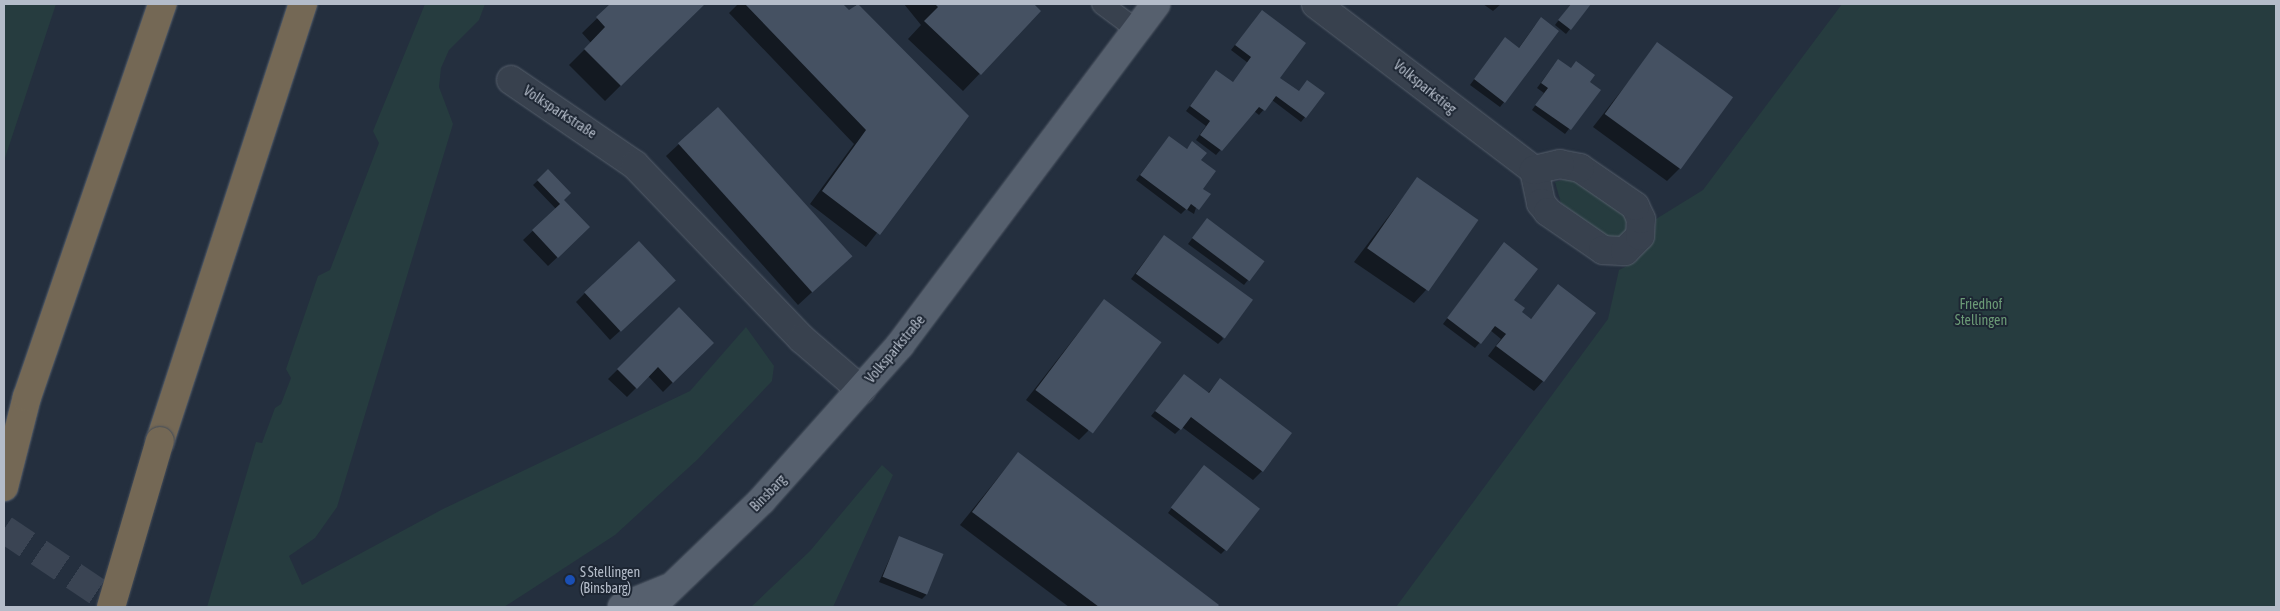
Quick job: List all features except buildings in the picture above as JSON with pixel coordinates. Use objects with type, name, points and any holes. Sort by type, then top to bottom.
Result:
[{"type":"highway","points":[[4,487],[27,397],[162,4]]},
{"type":"highway","points":[[111,607],[160,441],[303,4]]},
{"type":"main road","name":"Volksparkstraße","points":[[861,390],[940,295],[1156,4]]},
{"type":"main road","name":"Binsbarg","points":[[622,607],[659,598],[762,500],[861,390]]},
{"type":"street","name":"Volksparkstieg","points":[[1316,4],[1534,170]]},
{"type":"street","name":"Volksparkstraße","points":[[511,80],[635,165],[802,339],[861,390]]},
{"type":"lane","points":[[1102,4],[1137,30]]},
{"type":"green space","points":[[4,4],[56,4],[4,161]]},
{"type":"green space","points":[[425,4],[485,4],[479,20],[449,50],[441,68],[439,87],[453,124],[337,507],[315,538],[289,556],[302,585],[443,509],[690,391],[746,327],[774,366],[772,381],[698,459],[615,535],[504,607],[207,607],[256,442],[262,443],[275,408],[281,404],[291,378],[286,369],[318,276],[330,270],[379,143],[373,131]]},
{"type":"green space","name":"Friedhof Stellingen","points":[[1842,4],[2276,4],[2276,607],[1396,607],[1608,319],[1619,270],[1635,262],[1654,241],[1656,219],[1703,190]]},
{"type":"green space","points":[[1570,178],[1627,217],[1625,236],[1611,240],[1561,203],[1555,182]]},
{"type":"green space","points":[[882,465],[893,475],[833,607],[751,607],[810,551]]},
{"type":"tunnel","points":[[4,529],[120,607]]},
{"type":"place","name":"S Stellingen (Binsbarg)","points":[[570,580]]}]
